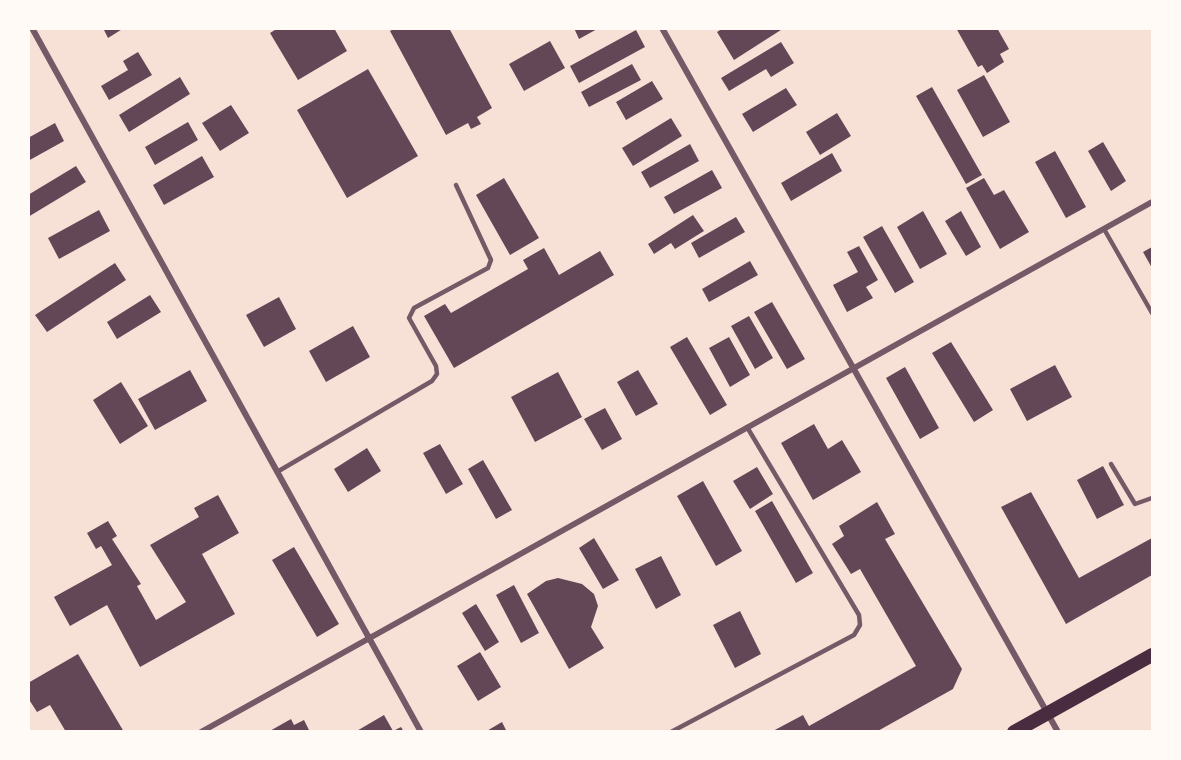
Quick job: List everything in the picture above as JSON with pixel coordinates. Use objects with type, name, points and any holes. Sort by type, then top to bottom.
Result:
[{"type":"main road","points":[[1014,732],[1152,655]]},
{"type":"street","points":[[32,28],[421,732]]},
{"type":"street","points":[[662,28],[1058,732]]},
{"type":"street","points":[[201,732],[1152,202]]},
{"type":"lane","points":[[277,472],[432,381],[437,374],[436,366],[409,318],[414,308],[488,268],[491,260],[456,185]]},
{"type":"lane","points":[[1104,229],[1152,313]]},
{"type":"lane","points":[[671,732],[854,635],[860,625],[859,615],[747,427]]},
{"type":"lane","points":[[1111,464],[1135,504],[1152,498]]},
{"type":"building","points":[[103,28],[124,28],[108,38]]},
{"type":"building","points":[[278,28],[334,28],[347,51],[298,80],[270,33]]},
{"type":"building","points":[[395,28],[449,28],[492,108],[477,117],[481,124],[471,129],[468,123],[446,135],[390,31]]},
{"type":"building","points":[[574,28],[599,28],[579,39]]},
{"type":"building","points":[[723,28],[784,28],[734,60],[717,32]]},
{"type":"building","points":[[956,28],[997,28],[1009,49],[1000,54],[1004,62],[987,73],[982,65],[978,67]]},
{"type":"building","points":[[636,30],[645,47],[579,83],[570,66]]},
{"type":"building","points":[[550,41],[565,68],[524,91],[509,64]]},
{"type":"building","points":[[781,42],[794,63],[771,77],[766,69],[729,91],[721,78]]},
{"type":"building","points":[[138,52],[152,75],[109,100],[101,86],[128,70],[123,61]]},
{"type":"building","points":[[632,64],[641,80],[589,107],[581,92]]},
{"type":"building","points":[[368,69],[418,156],[347,198],[297,110]]},
{"type":"building","points":[[984,75],[1010,122],[983,137],[957,90]]},
{"type":"building","points":[[180,77],[190,94],[129,132],[119,115]]},
{"type":"building","points":[[652,81],[663,99],[626,120],[616,102]]},
{"type":"building","points":[[932,87],[982,175],[966,184],[916,96]]},
{"type":"building","points":[[786,88],[797,105],[753,132],[742,114]]},
{"type":"building","points":[[231,105],[249,133],[220,151],[202,123]]},
{"type":"building","points":[[837,113],[851,136],[820,155],[806,132]]},
{"type":"building","points":[[671,118],[682,136],[633,166],[622,148]]},
{"type":"building","points":[[188,122],[198,140],[155,165],[145,147]]},
{"type":"building","points":[[55,123],[64,141],[28,161],[28,138]]},
{"type":"building","points":[[1103,142],[1126,181],[1111,191],[1088,151]]},
{"type":"building","points":[[690,144],[699,161],[650,188],[641,172]]},
{"type":"building","points":[[1055,151],[1086,207],[1066,218],[1035,162]]},
{"type":"building","points":[[832,153],[842,171],[791,201],[781,183]]},
{"type":"building","points":[[202,156],[214,177],[164,205],[153,185]]},
{"type":"building","points":[[76,166],[86,182],[28,217],[28,195]]},
{"type":"building","points":[[712,170],[722,188],[674,214],[664,197]]},
{"type":"building","points":[[504,178],[539,238],[510,255],[476,195]]},
{"type":"building","points":[[984,178],[994,195],[1004,190],[1029,232],[1000,249],[966,188]]},
{"type":"building","points":[[99,210],[110,231],[59,259],[48,238]]},
{"type":"building","points":[[923,211],[947,254],[920,269],[897,227]]},
{"type":"building","points":[[961,211],[981,247],[966,256],[945,221]]},
{"type":"building","points":[[693,215],[704,231],[675,249],[671,243],[654,254],[648,244]]},
{"type":"building","points":[[736,217],[745,232],[699,258],[691,243]]},
{"type":"building","points":[[882,226],[914,282],[895,293],[863,237]]},
{"type":"building","points":[[859,246],[878,280],[866,287],[873,298],[847,312],[833,285],[858,272],[847,252]]},
{"type":"building","points":[[1152,247],[1152,268],[1143,252]]},
{"type":"building","points":[[544,248],[559,275],[600,251],[614,275],[454,368],[424,316],[445,304],[451,313],[528,269],[523,260]]},
{"type":"building","points":[[750,261],[758,275],[709,302],[702,289]]},
{"type":"building","points":[[115,263],[126,280],[47,332],[35,315]]},
{"type":"building","points":[[150,295],[161,312],[117,339],[107,322]]},
{"type":"building","points":[[279,297],[296,329],[264,347],[246,315]]},
{"type":"building","points":[[772,302],[805,359],[787,369],[754,312]]},
{"type":"building","points":[[749,316],[773,358],[755,369],[731,326]]},
{"type":"building","points":[[353,326],[370,357],[326,382],[309,351]]},
{"type":"building","points":[[687,337],[727,405],[710,415],[670,347]]},
{"type":"building","points":[[729,337],[750,375],[730,387],[709,348]]},
{"type":"building","points":[[951,342],[993,410],[974,422],[932,353]]},
{"type":"building","points":[[1055,365],[1072,397],[1027,421],[1010,389]]},
{"type":"building","points":[[905,367],[939,428],[920,439],[886,378]]},
{"type":"building","points":[[190,370],[207,401],[155,430],[138,399]]},
{"type":"building","points":[[638,370],[658,404],[636,416],[617,382]]},
{"type":"building","points":[[558,372],[582,417],[535,442],[511,397]]},
{"type":"building","points":[[121,382],[148,426],[120,444],[93,400]]},
{"type":"building","points":[[605,408],[622,439],[602,450],[584,419]]},
{"type":"building","points":[[814,424],[828,449],[842,440],[861,472],[813,500],[781,443]]},
{"type":"building","points":[[440,444],[463,484],[446,494],[423,453]]},
{"type":"building","points":[[367,448],[381,471],[348,492],[334,469]]},
{"type":"building","points":[[483,460],[512,510],[496,519],[468,469]]},
{"type":"building","points":[[1103,466],[1124,505],[1097,519],[1077,480]]},
{"type":"building","points":[[757,467],[773,494],[750,509],[733,481]]},
{"type":"building","points":[[703,481],[742,551],[716,566],[677,496]]},
{"type":"building","points":[[1031,492],[1079,578],[1152,538],[1152,575],[1066,624],[1001,507]]},
{"type":"building","points":[[218,495],[239,533],[202,554],[235,614],[140,667],[107,605],[70,626],[54,597],[112,565],[101,546],[96,549],[87,533],[108,521],[117,536],[112,539],[141,584],[137,586],[156,620],[186,602],[150,545],[199,517],[194,508]]},
{"type":"building","points":[[772,501],[813,573],[796,583],[755,511]]},
{"type":"building","points":[[877,502],[895,534],[885,539],[962,669],[953,689],[876,732],[771,732],[803,715],[809,726],[916,666],[860,569],[851,574],[832,544],[844,536],[839,526]]},
{"type":"building","points":[[594,538],[619,580],[603,589],[579,548]]},
{"type":"building","points":[[294,547],[339,624],[317,637],[272,560]]},
{"type":"building","points":[[661,556],[681,595],[656,609],[635,569]]},
{"type":"building","points":[[558,578],[582,584],[594,594],[598,606],[591,627],[604,648],[569,669],[527,594],[546,581]]},
{"type":"building","points":[[514,585],[539,633],[521,643],[496,595]]},
{"type":"building","points":[[476,604],[499,642],[485,651],[462,613]]},
{"type":"building","points":[[740,611],[761,654],[735,668],[713,625]]},
{"type":"building","points":[[480,652],[501,687],[478,701],[457,666]]},
{"type":"building","points":[[78,654],[124,732],[66,732],[50,705],[37,712],[28,698],[28,683]]},
{"type":"building","points":[[384,715],[393,731],[401,727],[404,732],[355,732]]},
{"type":"building","points":[[291,719],[294,725],[304,720],[310,732],[268,732]]},
{"type":"building","points":[[502,722],[507,732],[485,732]]}]
